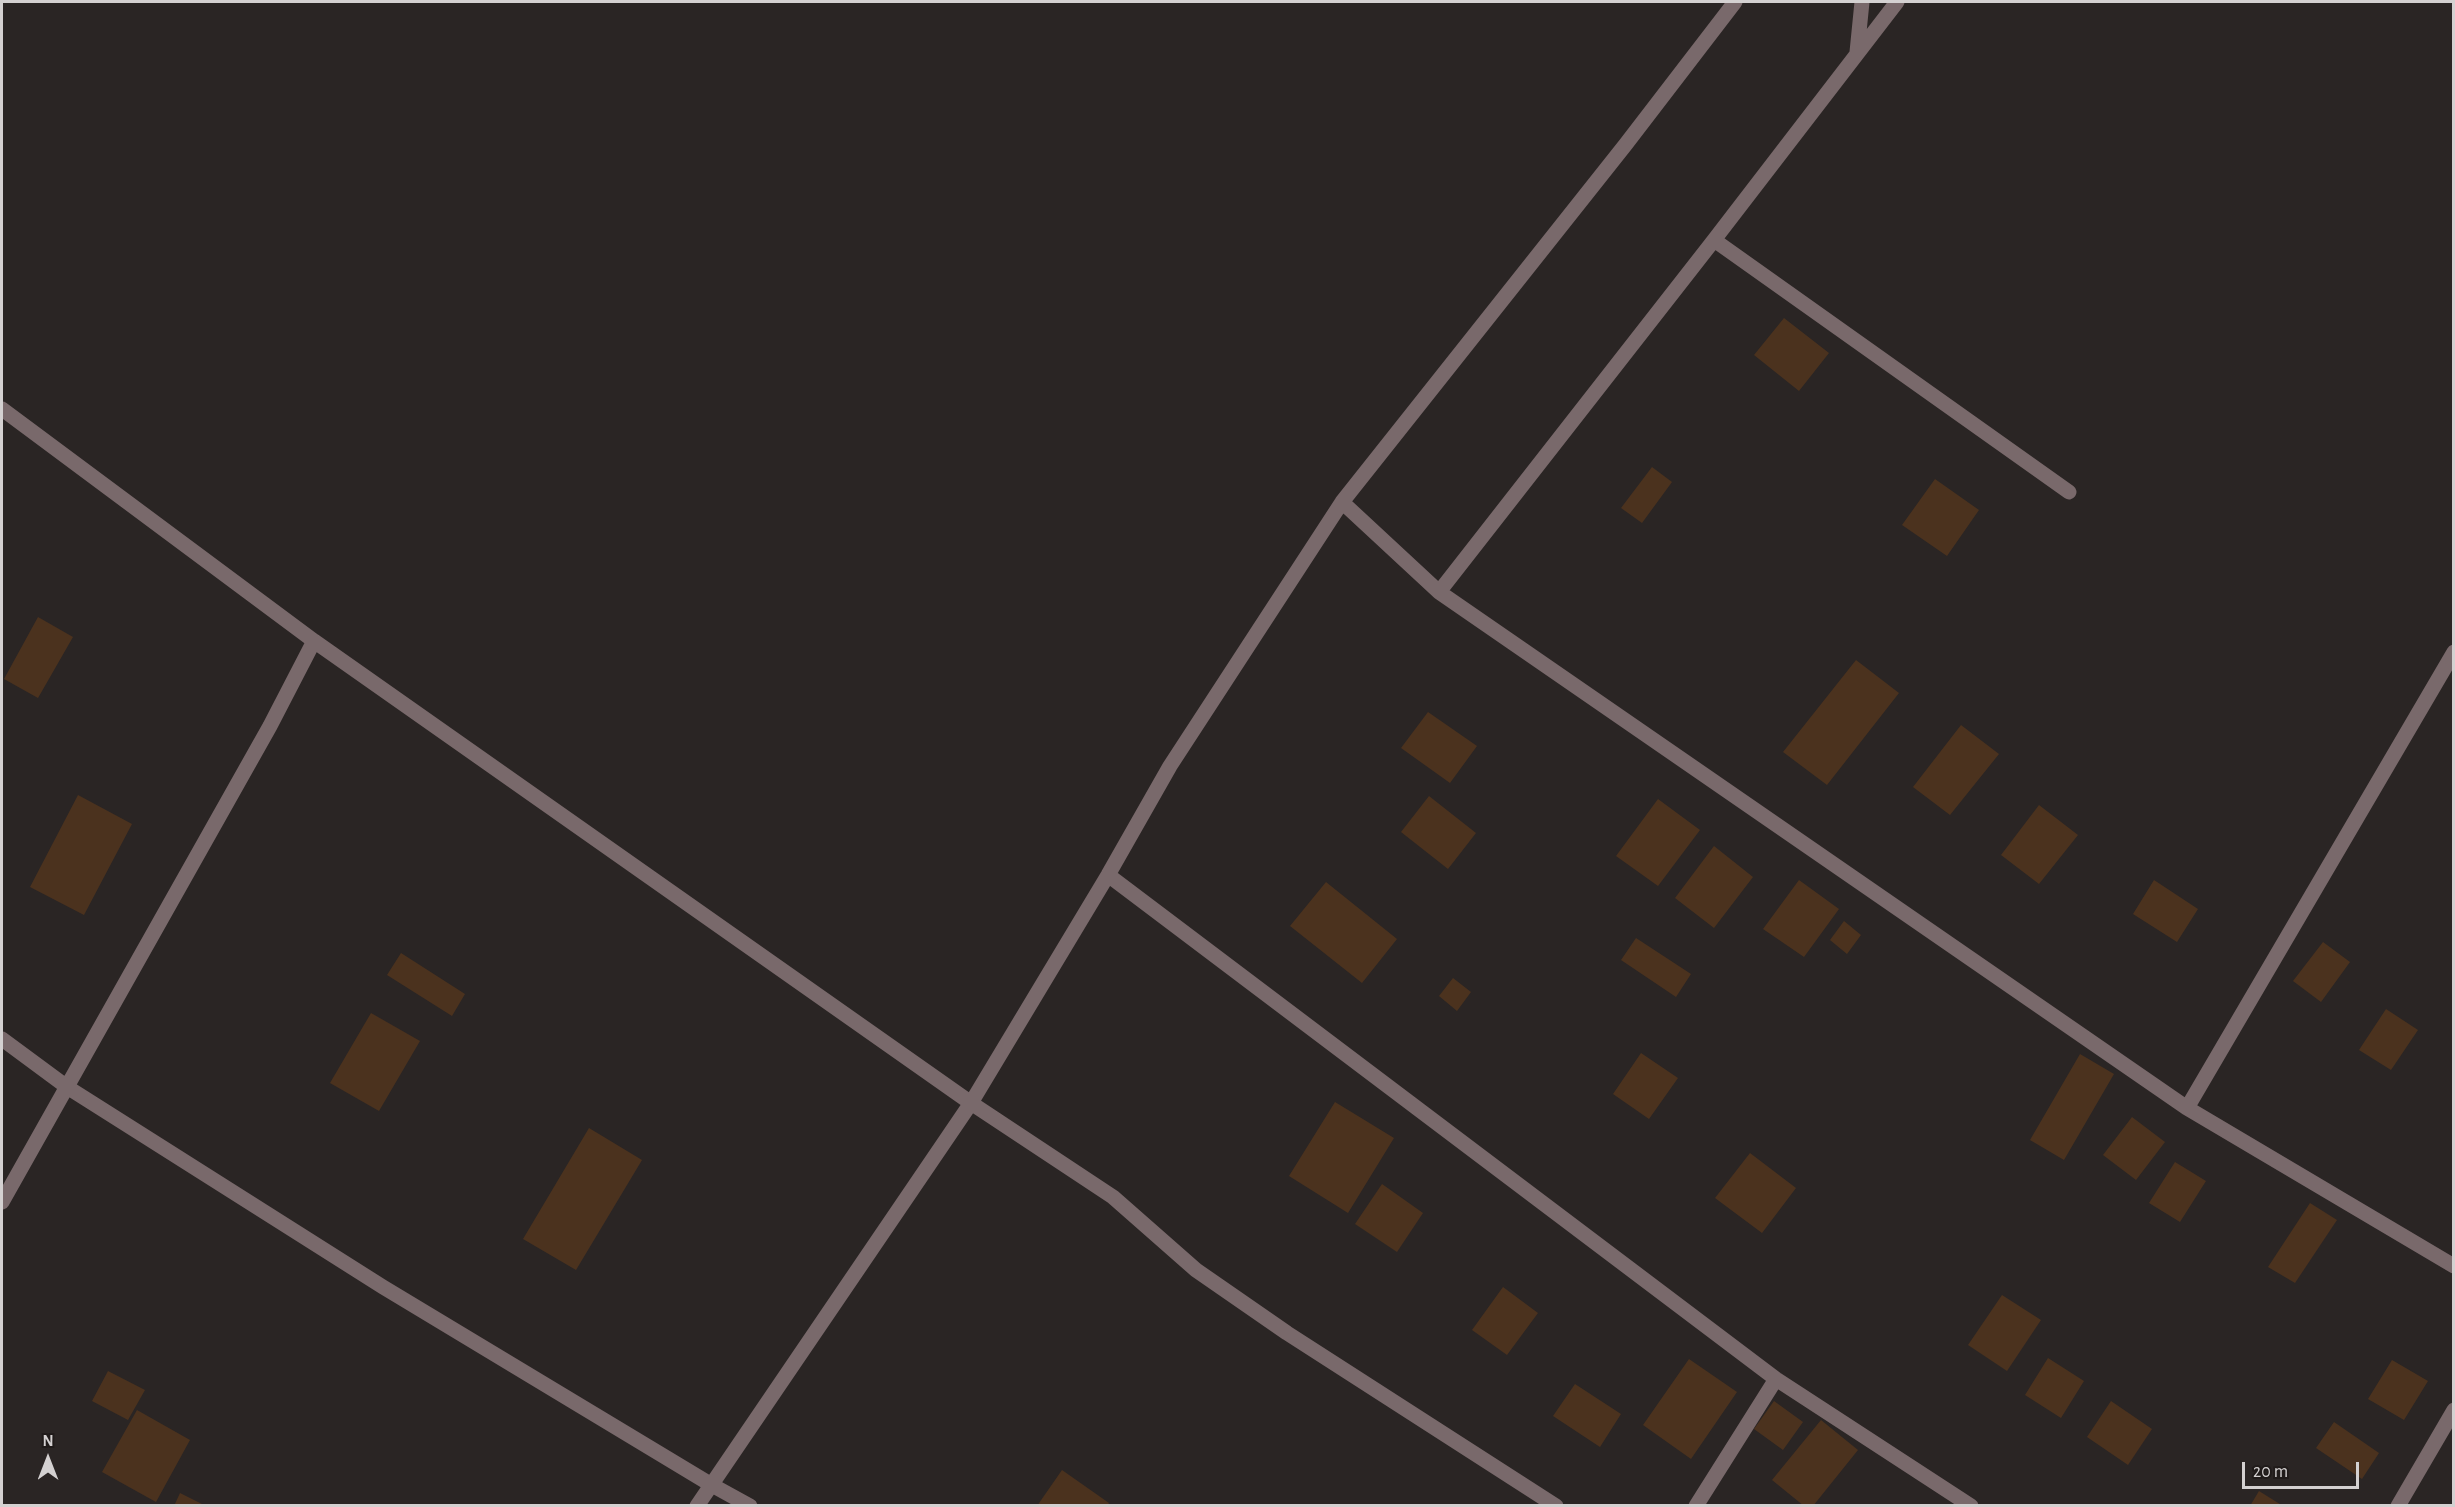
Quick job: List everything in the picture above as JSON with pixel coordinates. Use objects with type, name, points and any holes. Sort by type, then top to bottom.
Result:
[{"type":"street","points":[[697,1506],[971,1103],[1108,875],[1170,766],[1342,502],[1735,2]]},
{"type":"street","points":[[1857,54],[1862,2]]},
{"type":"street","points":[[1439,592],[1897,2]]},
{"type":"street","points":[[1714,240],[2069,492]]},
{"type":"street","points":[[2,409],[314,641],[971,1103],[1113,1197],[1196,1270],[1287,1333],[1556,1506]]},
{"type":"street","points":[[1342,502],[1439,592],[2187,1108],[2454,1266]]},
{"type":"street","points":[[2,1202],[264,736],[314,641]]},
{"type":"street","points":[[2187,1108],[2454,652]]},
{"type":"street","points":[[1108,875],[1776,1379],[1971,1506]]},
{"type":"street","points":[[2,1039],[67,1087],[383,1287],[750,1506]]},
{"type":"street","points":[[1696,1506],[1776,1379]]},
{"type":"street","points":[[2398,1506],[2454,1410]]},
{"type":"building","points":[[1784,318],[1829,353],[1799,391],[1754,355]]},
{"type":"building","points":[[1652,467],[1672,482],[1642,523],[1621,508]]},
{"type":"building","points":[[1935,479],[1979,510],[1947,556],[1902,525]]},
{"type":"building","points":[[38,617],[73,637],[38,698],[4,679]]},
{"type":"building","points":[[1856,660],[1899,693],[1827,785],[1783,752]]},
{"type":"building","points":[[1428,712],[1477,746],[1450,783],[1401,748]]},
{"type":"building","points":[[1961,725],[1999,754],[1950,815],[1913,787]]},
{"type":"building","points":[[78,795],[132,824],[84,915],[30,887]]},
{"type":"building","points":[[1429,796],[1476,833],[1448,869],[1401,832]]},
{"type":"building","points":[[1658,799],[1700,830],[1658,886],[1616,856]]},
{"type":"building","points":[[2039,805],[2078,835],[2039,884],[2001,855]]},
{"type":"building","points":[[1714,846],[1753,877],[1714,928],[1675,898]]},
{"type":"building","points":[[1799,880],[1839,909],[1804,957],[1763,929]]},
{"type":"building","points":[[2154,880],[2198,909],[2177,942],[2133,914]]},
{"type":"building","points":[[1326,882],[1397,939],[1362,983],[1290,926]]},
{"type":"building","points":[[1844,921],[1861,935],[1847,954],[1830,940]]},
{"type":"building","points":[[1636,938],[1691,974],[1676,997],[1621,960]]},
{"type":"building","points":[[2323,942],[2350,962],[2321,1002],[2293,981]]},
{"type":"building","points":[[401,953],[465,994],[452,1016],[387,975]]},
{"type":"building","points":[[1453,978],[1471,992],[1457,1011],[1439,996]]},
{"type":"building","points":[[2386,1009],[2418,1030],[2391,1070],[2359,1050]]},
{"type":"building","points":[[371,1013],[420,1041],[379,1111],[330,1083]]},
{"type":"building","points":[[1641,1053],[1678,1078],[1649,1119],[1613,1094]]},
{"type":"building","points":[[2080,1054],[2114,1074],[2064,1160],[2030,1140]]},
{"type":"building","points":[[1335,1102],[1394,1138],[1348,1213],[1289,1176]]},
{"type":"building","points":[[2132,1117],[2165,1142],[2136,1180],[2103,1155]]},
{"type":"building","points":[[589,1128],[642,1160],[576,1270],[523,1239]]},
{"type":"building","points":[[1750,1153],[1796,1188],[1762,1233],[1715,1198]]},
{"type":"building","points":[[2175,1162],[2206,1181],[2180,1222],[2149,1203]]},
{"type":"building","points":[[1382,1184],[1423,1213],[1397,1252],[1355,1224]]},
{"type":"building","points":[[2310,1203],[2337,1220],[2295,1283],[2268,1267]]},
{"type":"building","points":[[1503,1287],[1538,1313],[1507,1355],[1472,1330]]},
{"type":"building","points":[[2002,1295],[2041,1320],[2007,1371],[1968,1345]]},
{"type":"building","points":[[2048,1358],[2084,1381],[2061,1418],[2025,1395]]},
{"type":"building","points":[[1689,1359],[1737,1392],[1691,1459],[1643,1425]]},
{"type":"building","points":[[2392,1360],[2428,1381],[2404,1420],[2368,1399]]},
{"type":"building","points":[[108,1371],[145,1390],[128,1420],[92,1401]]},
{"type":"building","points":[[1575,1384],[1621,1414],[1600,1447],[1553,1416]]},
{"type":"building","points":[[1774,1401],[1803,1422],[1783,1450],[1754,1429]]},
{"type":"building","points":[[2111,1401],[2152,1429],[2128,1465],[2087,1437]]},
{"type":"building","points":[[137,1410],[190,1440],[156,1502],[102,1472]]},
{"type":"building","points":[[1821,1420],[1858,1450],[1813,1506],[1804,1506],[1772,1480]]},
{"type":"building","points":[[2334,1422],[2379,1453],[2362,1479],[2316,1448]]},
{"type":"building","points":[[1062,1470],[1109,1503],[1107,1506],[1037,1506]]},
{"type":"building","points":[[2259,1491],[2283,1506],[2250,1506]]},
{"type":"building","points":[[180,1493],[206,1506],[174,1506]]}]
